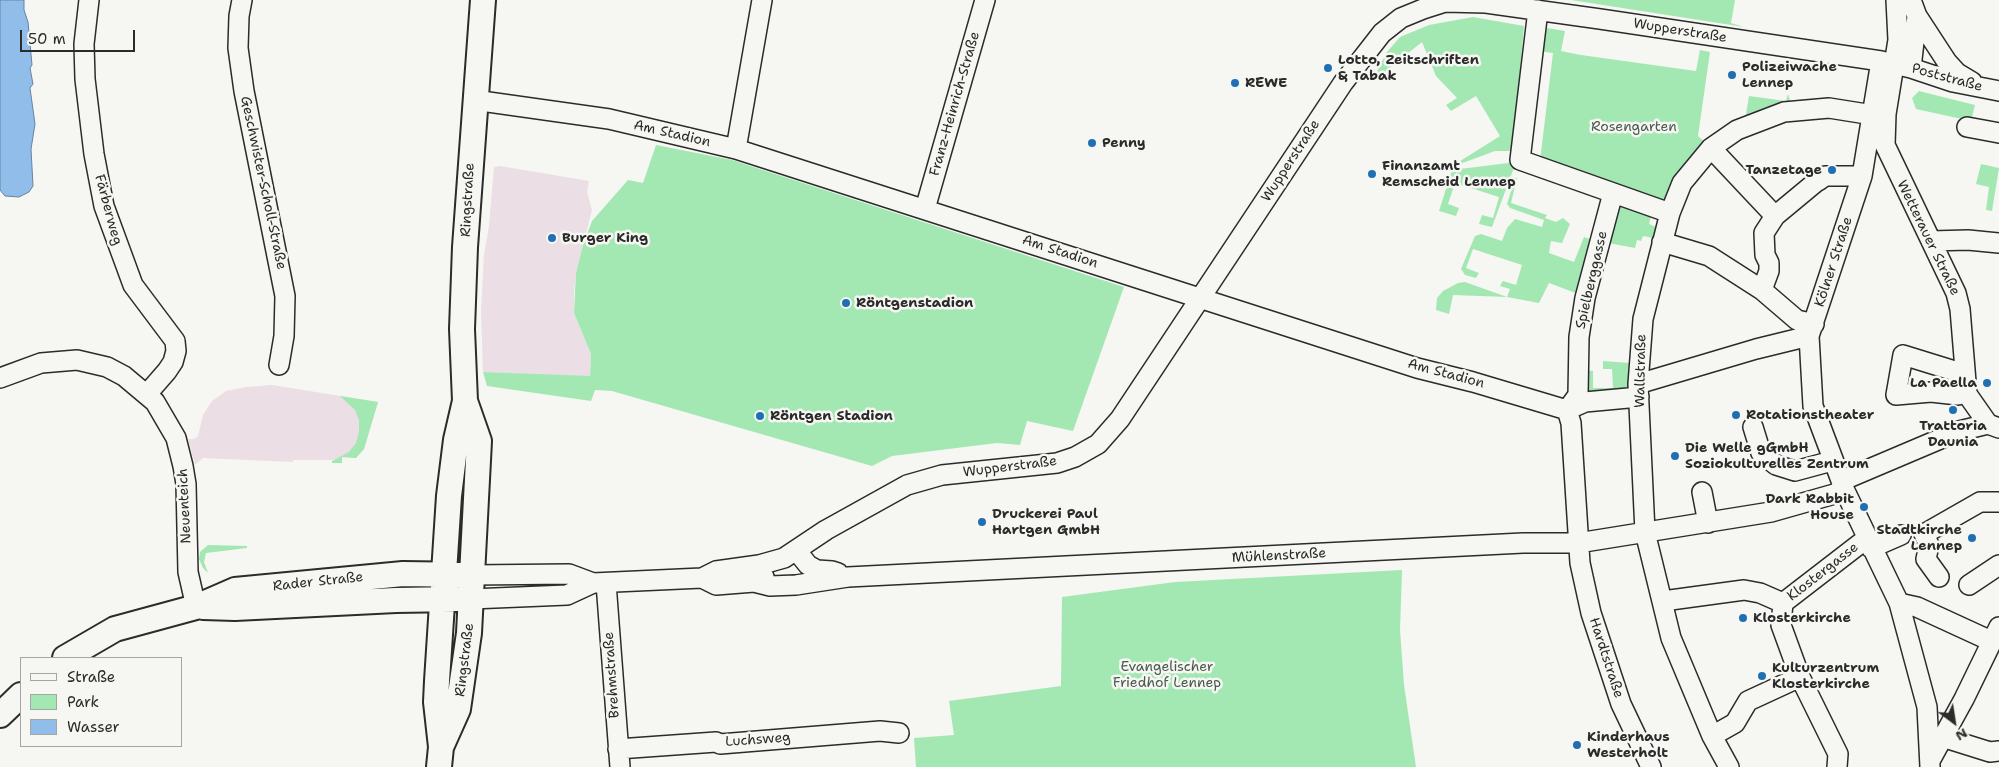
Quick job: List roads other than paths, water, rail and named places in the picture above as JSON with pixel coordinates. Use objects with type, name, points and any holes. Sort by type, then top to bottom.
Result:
[{"type":"main road","name":"Ringstraße","points":[[440,757],[436,702],[442,599],[456,440],[465,401],[463,308],[474,100],[483,0]]},
{"type":"main road","name":"Ringstraße","points":[[440,757],[458,709],[464,678],[471,599],[479,441],[465,401]]},
{"type":"main road","name":"Rader Straße","points":[[68,657],[115,629],[196,607],[234,590],[402,574],[472,574]]},
{"type":"main road","name":"Rader Straße","points":[[196,607],[235,608],[471,599]]},
{"type":"main road","points":[[0,715],[20,696]]},
{"type":"street","name":"Färberweg","points":[[89,0],[84,44],[85,79],[94,154],[104,206],[133,285],[175,341],[176,350],[168,371],[147,394]]},
{"type":"street","name":"Geschwister-Scholl-Straße","points":[[242,0],[238,32],[242,77],[285,296],[284,336],[279,365]]},
{"type":"street","points":[[736,149],[762,0]]},
{"type":"street","name":"Franz-Heinrich-Straße","points":[[925,209],[985,0]]},
{"type":"street","points":[[1405,0],[1424,8]]},
{"type":"street","name":"Kölner Straße","points":[[1884,145],[1886,114],[1895,64],[1898,20],[1896,0]]},
{"type":"street","name":"Wupperstraße","points":[[790,554],[826,530],[907,485],[942,475],[1042,466],[1074,458],[1098,444],[1120,420],[1343,84],[1382,33],[1401,18],[1424,8],[1445,2],[1463,1],[1538,10],[1895,64]]},
{"type":"street","points":[[1914,8],[1947,62],[1957,73],[1991,90]]},
{"type":"street","name":"Kölner Straße","points":[[1914,8],[1895,64],[1873,115],[1862,176],[1811,330],[1813,406],[1832,461],[1869,543],[1899,603],[1926,707],[1930,763]]},
{"type":"street","points":[[1538,10],[1520,160],[1670,212]]},
{"type":"street","name":"Poststraße","points":[[1895,64],[1953,82],[1991,90]]},
{"type":"street","name":"Am Stadion","points":[[474,100],[609,119],[736,149],[1417,368],[1473,382],[1567,410]]},
{"type":"street","name":"Wallstraße","points":[[1729,767],[1712,736],[1671,638],[1646,532],[1639,390],[1643,319],[1670,212],[1682,183],[1711,148],[1737,130],[1784,112],[1830,108],[1873,115]]},
{"type":"street","points":[[1967,127],[1999,133]]},
{"type":"street","name":"Wetterauer Straße","points":[[1884,145],[1956,293],[1960,309],[1967,394],[1994,426]]},
{"type":"street","points":[[1711,148],[1775,216]]},
{"type":"street","points":[[1762,290],[1769,271],[1769,263],[1765,255],[1764,234],[1775,216],[1825,176],[1862,176]]},
{"type":"street","name":"Spielberggasse","points":[[1567,410],[1578,395],[1579,337],[1585,298],[1612,193]]},
{"type":"street","points":[[1931,241],[1968,240],[1999,243]]},
{"type":"street","points":[[1662,242],[1709,256],[1762,290],[1811,330]]},
{"type":"street","points":[[1578,543],[1571,432],[1567,410],[1585,402],[1639,390],[1811,330]]},
{"type":"street","name":"Neuenteich","points":[[0,378],[29,366],[58,360],[76,360],[107,366],[124,376],[147,394],[167,419],[176,438],[182,461],[186,484],[188,572],[196,607]]},
{"type":"street","name":"Mühlenstraße","points":[[754,582],[770,586],[848,577],[1523,543],[1578,543],[1770,512],[1843,486],[1960,431],[1994,426]]},
{"type":"street","points":[[1753,427],[1761,453],[1776,465],[1795,471],[1832,461]]},
{"type":"street","points":[[1702,492],[1708,523]]},
{"type":"street","name":"Klostergasse","points":[[1663,601],[1744,590],[1760,593],[1783,603],[1869,543],[1911,534],[1980,502],[1999,502]]},
{"type":"street","points":[[1911,534],[1929,545],[1926,560],[1939,577]]},
{"type":"street","name":"Hardtstraße","points":[[1578,543],[1580,563],[1603,652],[1621,704],[1651,767]]},
{"type":"street","points":[[471,599],[567,596],[599,583],[702,578],[716,571],[759,565],[790,554]]},
{"type":"street","points":[[702,578],[716,585],[754,582],[779,569],[790,554]]},
{"type":"street","points":[[790,554],[793,579],[800,584]]},
{"type":"street","name":"Mühlenstraße","points":[[790,554],[817,570],[832,570],[848,577]]},
{"type":"street","points":[[1969,586],[1999,565]]},
{"type":"street","points":[[472,574],[569,574],[599,583]]},
{"type":"street","name":"Brehmstraße","points":[[599,583],[619,758]]},
{"type":"street","points":[[1783,603],[1780,625],[1800,677],[1838,754],[1837,767]]},
{"type":"street","points":[[1899,603],[1917,607],[1995,634],[1964,699],[1942,737],[1930,763]]},
{"type":"street","points":[[1712,736],[1735,723],[1748,701],[1800,677]]},
{"type":"street","name":"Luchsweg","points":[[619,758],[716,742],[720,744],[880,731],[898,733]]},
{"type":"street","points":[[1942,737],[1996,757]]},
{"type":"water","points":[[0,0],[24,0],[24,10],[28,22],[32,65],[30,68],[33,84],[30,88],[35,124],[31,149],[33,186],[29,192],[19,197],[5,196],[0,190]]},
{"type":"place","name":"Lotto, Zeitschriften & Tabak","points":[[1328,68]]},
{"type":"place","name":"Polizeiwache Lennep","points":[[1732,75]]},
{"type":"place","name":"REWE","points":[[1235,83]]},
{"type":"place","name":"Penny","points":[[1092,143]]},
{"type":"place","name":"Tanzetage","points":[[1832,170]]},
{"type":"place","name":"Finanzamt Remscheid Lennep","points":[[1372,174]]},
{"type":"place","name":"Burger King","points":[[552,238]]},
{"type":"place","name":"Röntgenstadion","points":[[846,303]]},
{"type":"place","name":"La Paella","points":[[1987,383]]},
{"type":"place","name":"Trattoria Daunia","points":[[1953,410]]},
{"type":"place","name":"Rotationstheater","points":[[1736,415]]},
{"type":"place","name":"Röntgen Stadion","points":[[760,416]]},
{"type":"place","name":"Die Welle gGmbH Soziokulturelles Zentrum","points":[[1675,456]]},
{"type":"place","name":"Dark Rabbit House","points":[[1864,507]]},
{"type":"place","name":"Druckerei Paul Hartgen GmbH","points":[[982,522]]},
{"type":"place","name":"Stadtkirche Lennep","points":[[1972,538]]},
{"type":"place","name":"Klosterkirche","points":[[1743,618]]},
{"type":"place","name":"Kulturzentrum Klosterkirche","points":[[1762,676]]},
{"type":"place","name":"Kinderhaus Westerholt","points":[[1577,745]]},
{"type":"park label","name":"Rosengarten","points":[[1634,127]]},
{"type":"park label","name":"Evangelischer Friedhof Lennep","points":[[1167,676]]}]
